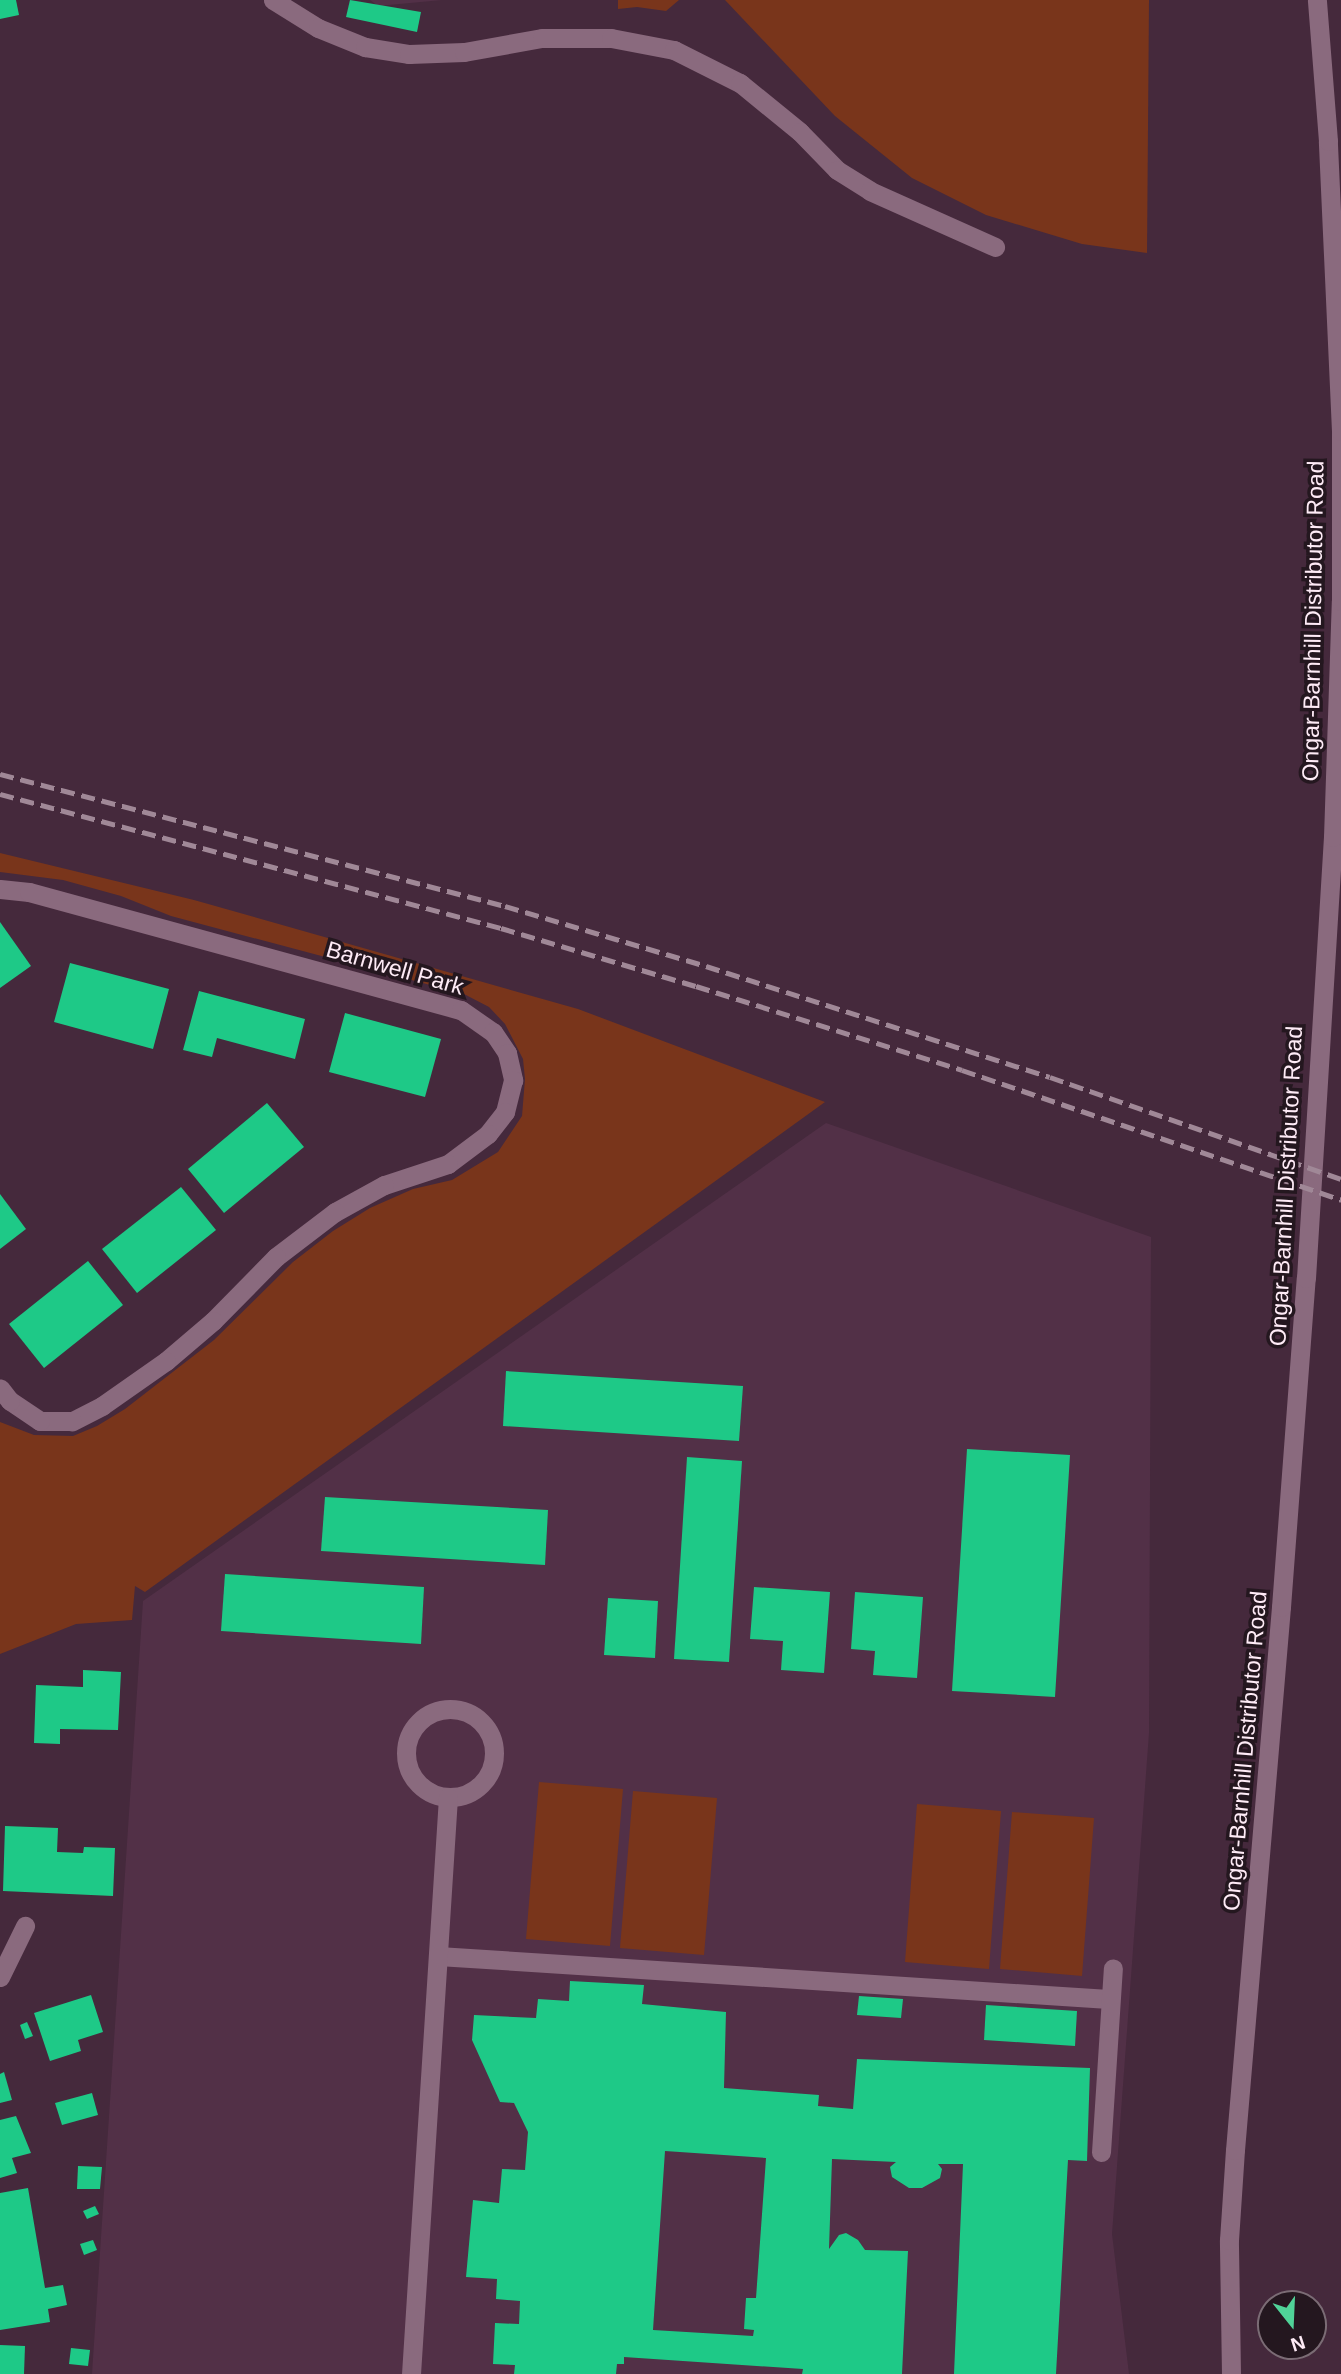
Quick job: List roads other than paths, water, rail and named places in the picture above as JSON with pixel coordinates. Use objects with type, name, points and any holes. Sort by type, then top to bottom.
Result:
[{"type":"street","points":[[273,0],[318,28],[365,47],[410,54],[464,52],[542,38],[611,38],[674,50],[740,83],[800,132],[837,170],[870,191],[995,247]]},
{"type":"street","name":"Ongar-Barnhill Distributor Road","points":[[1231,2374],[1229,2239],[1234,2163],[1260,1880],[1306,1278],[1333,837],[1341,601],[1340,404],[1328,141],[1317,0]]},
{"type":"street","name":"Barnwell Park","points":[[0,889],[29,892],[461,1010],[493,1032],[507,1053],[513,1080],[505,1112],[488,1135],[448,1164],[384,1185],[335,1212],[276,1257],[213,1321],[166,1361],[102,1406],[72,1421],[40,1421],[10,1401],[0,1388]]},
{"type":"street","points":[[450,1709],[465,1712],[480,1721],[491,1735],[494,1752],[490,1770],[481,1785],[466,1794],[448,1797],[430,1793],[415,1781],[407,1765],[406,1746],[411,1731],[421,1719],[434,1711],[450,1709]]},
{"type":"street","points":[[411,2374],[448,1797]]},
{"type":"street","points":[[0,1978],[25,1926]]},
{"type":"street","points":[[438,1956],[1109,1999]]},
{"type":"street","points":[[1101,2152],[1113,1968]]},
{"type":"railway","points":[[0,774],[505,906],[706,966],[1050,1077],[1341,1179]]},
{"type":"railway","points":[[0,794],[501,928],[696,986],[962,1070],[1341,1200]]}]
